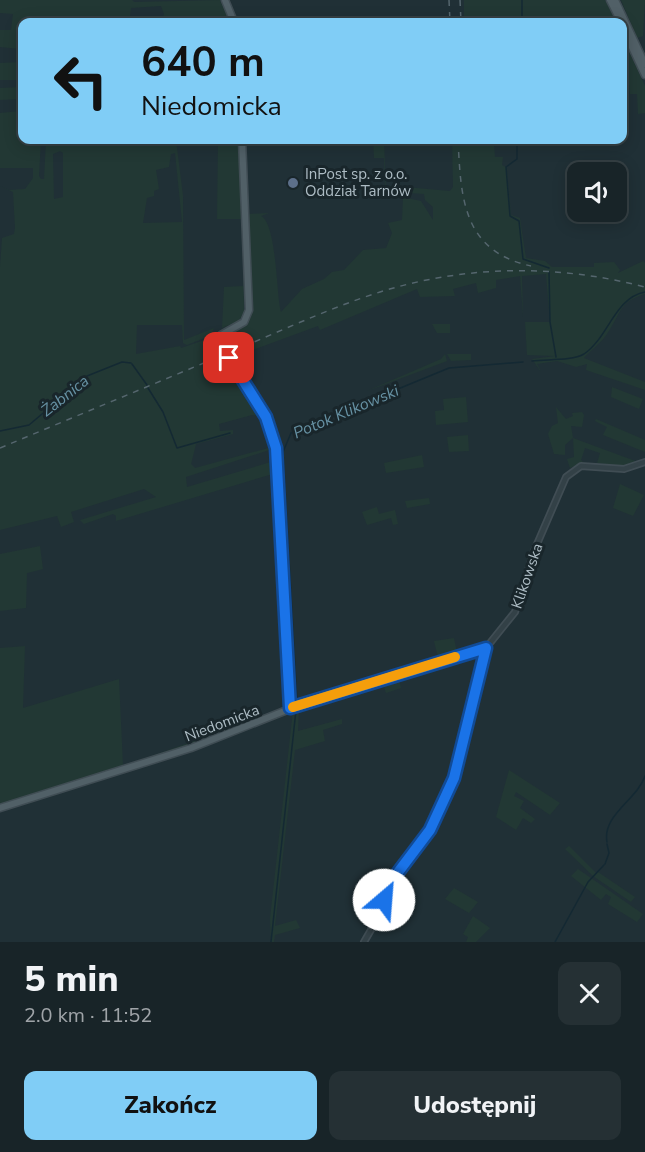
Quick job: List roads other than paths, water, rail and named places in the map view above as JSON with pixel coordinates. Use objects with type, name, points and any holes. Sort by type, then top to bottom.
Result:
[{"type":"main road","points":[[225,0],[232,18]]},
{"type":"main road","points":[[610,0],[619,18]]},
{"type":"main road","points":[[615,0],[623,18]]},
{"type":"main road","points":[[627,26],[645,64]]},
{"type":"main road","points":[[627,35],[645,75]]},
{"type":"main road","points":[[242,144],[250,303],[244,322],[220,337],[219,343],[271,428],[276,448],[290,708]]},
{"type":"main road","name":"Niedomicka","points":[[0,808],[191,748],[290,708]]},
{"type":"street","name":"Klikowska","points":[[364,942],[375,922],[388,887],[430,830],[454,778],[486,648],[515,612],[536,547],[566,477],[581,466],[630,468],[645,462]]},
{"type":"street","name":"Niedomicka","points":[[290,708],[486,648]]},
{"type":"waterway","name":"Potok Klikowski","points":[[522,0],[522,18]]},
{"type":"waterway","name":"Potok Klikowski","points":[[517,144],[517,159],[506,167],[510,216],[519,221],[523,259],[549,268]]},
{"type":"waterway","name":"Potok Klikowski","points":[[549,272],[550,322],[556,357]]},
{"type":"waterway","name":"Potok Klikowski","points":[[532,361],[566,359],[584,354],[593,347],[626,302],[645,292]]},
{"type":"waterway","name":"Żabnica","points":[[0,431],[29,425],[87,376],[122,362],[131,363]]},
{"type":"waterway","name":"Potok Klikowski","points":[[297,703],[283,452],[291,433],[449,368],[523,362]]},
{"type":"waterway","name":"Żabnica","points":[[132,364],[147,385]]},
{"type":"waterway","name":"Żabnica","points":[[148,388],[163,412],[177,448],[230,433]]},
{"type":"waterway","name":"Potok Klikowski","points":[[271,942],[296,710]]},
{"type":"waterway","points":[[607,842],[610,824],[641,785],[645,776]]},
{"type":"waterway","points":[[605,864],[609,853],[607,844]]},
{"type":"waterway","points":[[555,942],[588,882],[604,865]]},
{"type":"railway","points":[[449,0],[450,18]]},
{"type":"railway","points":[[460,0],[461,18]]},
{"type":"railway","points":[[458,144],[464,201],[478,235],[491,248],[508,259],[531,266]]},
{"type":"railway","points":[[0,448],[320,314],[412,283],[478,272],[545,271],[579,274],[645,287]]},
{"type":"place","name":"InPost sp. z o.o. Oddział Tarnów","points":[[293,183]]}]
